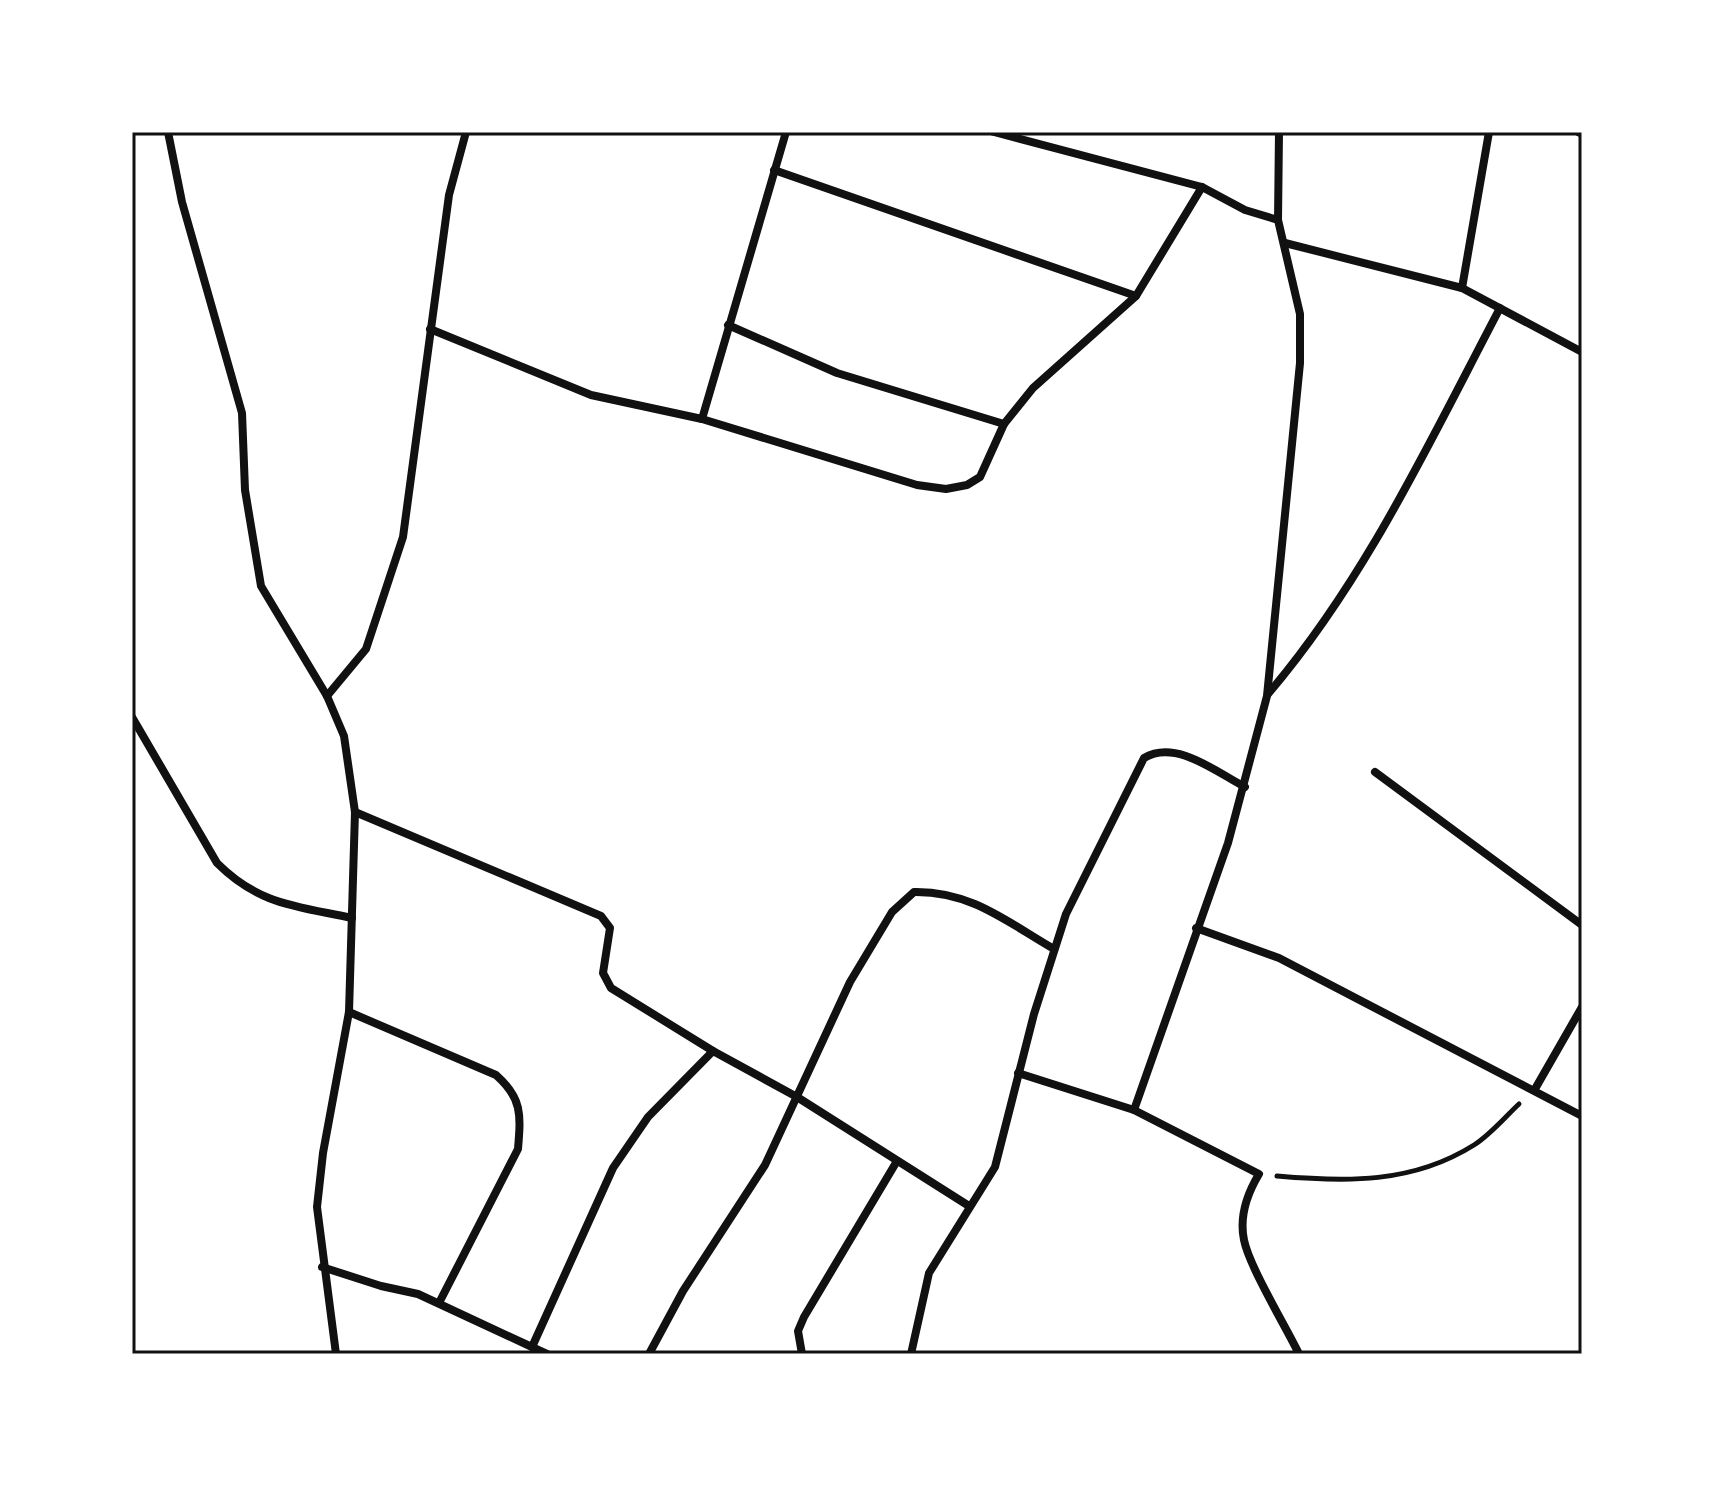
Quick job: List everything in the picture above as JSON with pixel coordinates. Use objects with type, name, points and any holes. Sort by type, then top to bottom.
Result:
[{"type":"street","points":[[168,132],[186,217],[242,413],[245,490],[261,586],[327,696],[344,736],[355,812],[349,1012],[318,1193],[322,1267],[336,1354]]},
{"type":"street","points":[[327,696],[366,649],[403,537],[449,195],[466,132]]},
{"type":"street","points":[[702,419],[786,132]]},
{"type":"street","points":[[994,132],[1202,187],[1245,210],[1278,220]]},
{"type":"street","points":[[1134,1110],[1245,787],[1267,696],[1300,363],[1300,314],[1278,220],[1279,132]]},
{"type":"street","points":[[1462,288],[1489,132]]},
{"type":"street","points":[[774,170],[1136,296]]},
{"type":"street","points":[[430,329],[591,395],[702,419],[917,485],[946,489],[967,485],[980,477],[1004,424],[1061,360],[1136,296],[1202,187]]},
{"type":"street","points":[[1285,243],[1462,288],[1582,352]]},
{"type":"street","points":[[1267,696],[1310,644],[1382,531],[1500,308]]},
{"type":"street","points":[[728,325],[837,373],[1004,424]]},
{"type":"street","points":[[132,717],[217,863],[234,880],[264,899],[352,918]]},
{"type":"street","points":[[911,1354],[929,1273],[995,1167],[1018,1073],[1066,914],[1144,758],[1155,752],[1169,751],[1245,787]]},
{"type":"street","points":[[1375,772],[1582,925]]},
{"type":"street","points":[[355,812],[601,916],[610,928],[603,973],[611,988],[713,1051],[797,1097],[969,1206]]},
{"type":"street","points":[[649,1354],[683,1291],[765,1165],[850,982],[892,912],[914,892],[942,892],[967,898],[1054,949]]},
{"type":"street","points":[[1196,928],[1279,958],[1582,1116]]},
{"type":"street","points":[[1535,1089],[1582,1007]]},
{"type":"street","points":[[349,1012],[496,1075],[515,1092],[520,1122],[518,1149],[439,1303]]},
{"type":"street","points":[[532,1347],[613,1168],[648,1117],[713,1051]]},
{"type":"street","points":[[1018,1073],[1134,1110],[1259,1174],[1247,1194],[1243,1214],[1244,1241],[1299,1354]]},
{"type":"street","points":[[802,1354],[798,1331],[804,1317],[897,1161]]},
{"type":"street","points":[[322,1267],[439,1303],[547,1354]]},
{"type":"path","points":[[1259,1174],[1344,1182],[1401,1176],[1438,1164],[1476,1144],[1535,1089]]}]
